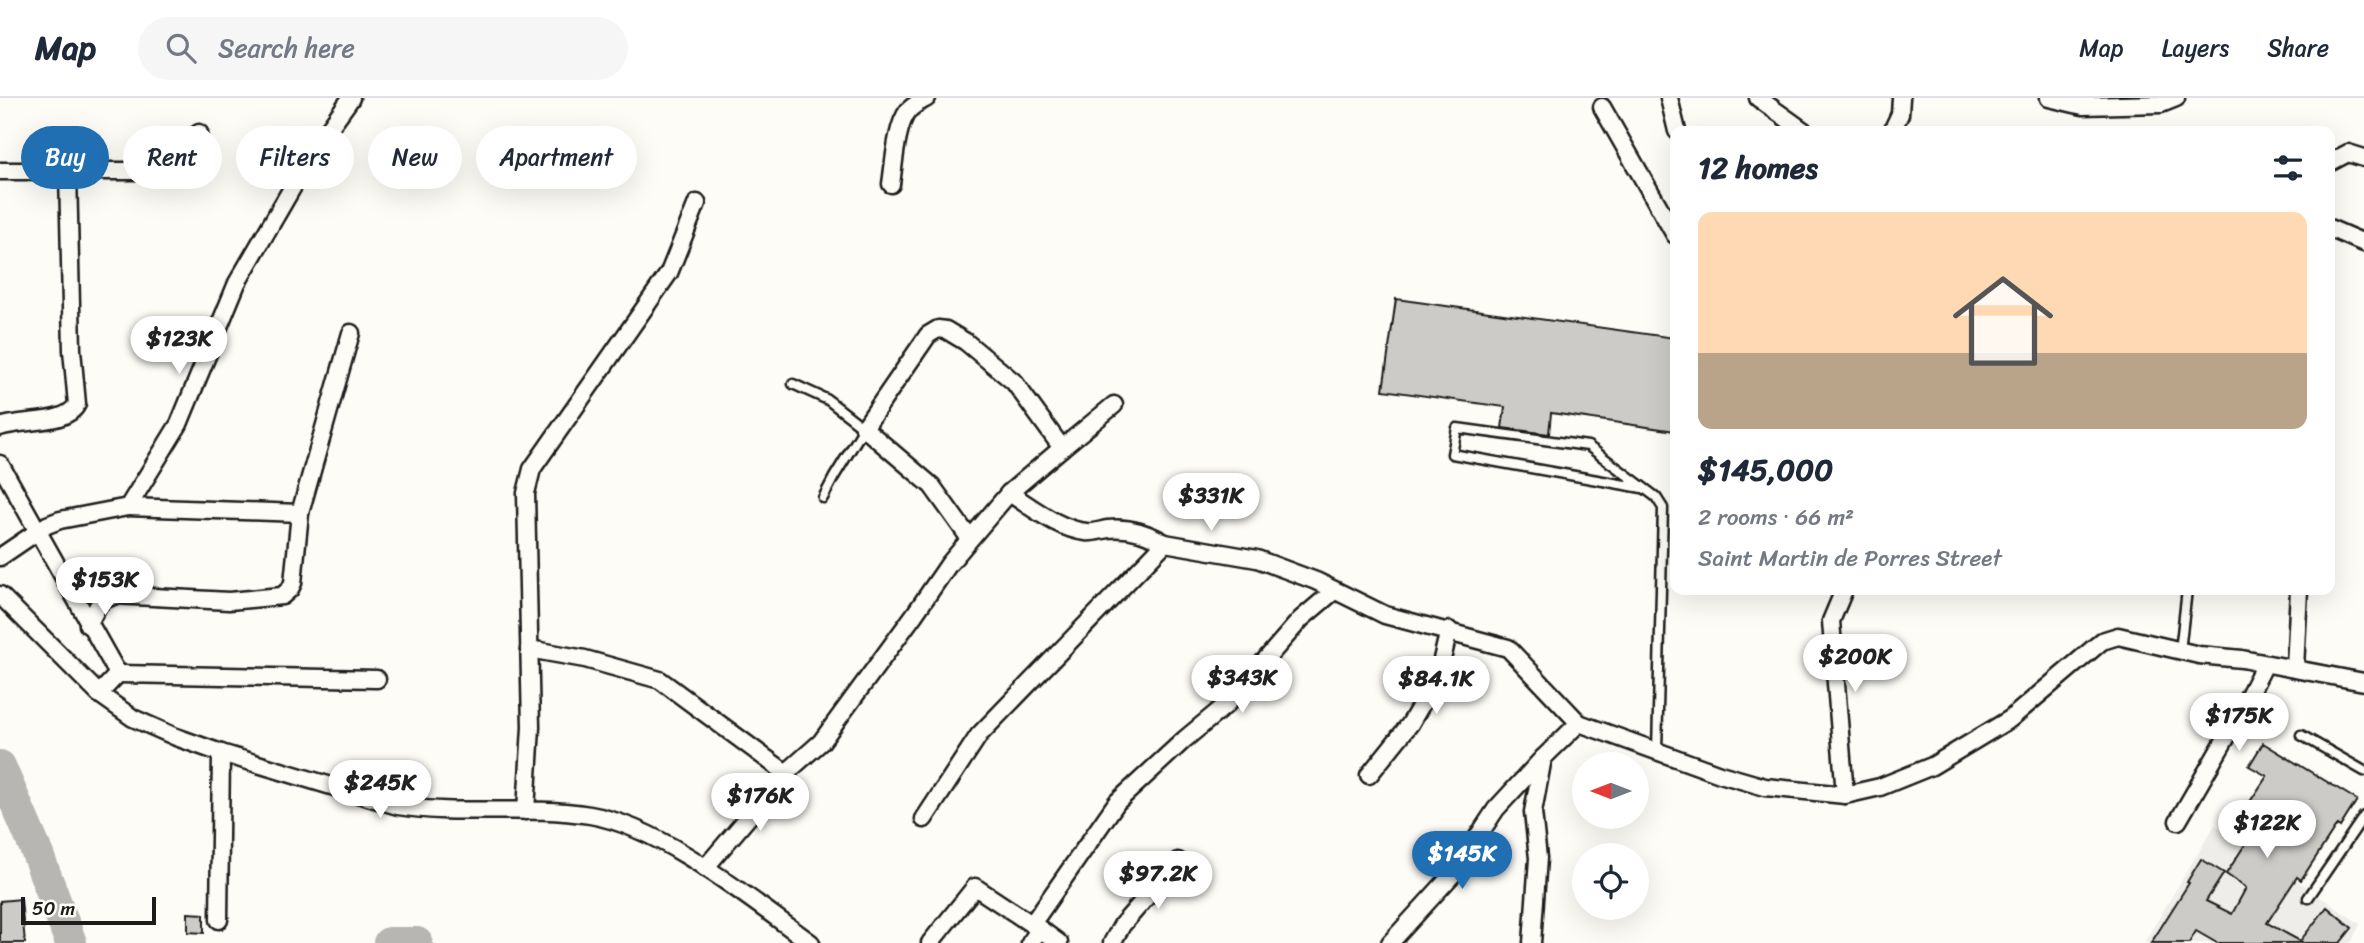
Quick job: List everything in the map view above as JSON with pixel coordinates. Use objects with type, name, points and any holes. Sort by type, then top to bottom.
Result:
[{"type":"street","points":[[128,507],[179,424],[237,283],[317,145],[351,98]]},
{"type":"street","points":[[891,184],[898,139],[905,116],[910,108],[927,98]]},
{"type":"street","points":[[1669,98],[1676,126]]},
{"type":"street","points":[[1758,98],[1797,126]]},
{"type":"street","points":[[1894,126],[1900,114],[1901,98]]},
{"type":"street","points":[[2049,98],[2083,106],[2165,100]]},
{"type":"street","points":[[1602,107],[1670,226]]},
{"type":"street","points":[[2335,160],[2348,153],[2364,158]]},
{"type":"street","points":[[0,171],[21,171]]},
{"type":"street","points":[[0,427],[62,417],[73,412],[77,404],[72,350],[68,189]]},
{"type":"street","points":[[526,811],[531,727],[526,493],[532,469],[669,273],[697,203]]},
{"type":"street","points":[[2335,231],[2364,243]]},
{"type":"street","points":[[970,539],[932,486],[864,428],[928,335],[943,329],[966,342],[1014,382],[1062,448]]},
{"type":"street","points":[[88,625],[100,602],[115,595],[229,601],[282,596],[293,583],[300,513],[351,333]]},
{"type":"street","points":[[705,868],[786,773],[821,742],[949,564],[1009,493],[1114,405]]},
{"type":"street","points":[[0,464],[88,625],[118,674]]},
{"type":"street","points":[[1009,493],[1051,519],[1088,533],[1110,528],[1132,530],[1165,543],[1257,559],[1316,581],[1385,615],[1508,648],[1579,723],[1720,774],[1765,787],[1845,795],[1880,787],[1932,765],[2010,719],[2110,637],[2118,636],[2180,651],[2295,668],[2364,682]]},
{"type":"street","points":[[0,557],[47,525],[128,507],[300,513]]},
{"type":"street","points":[[924,819],[979,734],[1165,543]]},
{"type":"street","points":[[1030,943],[1036,927],[1117,802],[1226,705],[1301,619],[1334,591]]},
{"type":"street","points":[[0,595],[99,694],[133,718],[176,737],[398,806],[421,810],[526,811],[590,815],[624,823],[705,868],[811,943]]},
{"type":"street","points":[[1842,595],[1831,621],[1845,795]]},
{"type":"street","points":[[2295,668],[2299,595]]},
{"type":"street","points":[[1369,775],[1410,724],[1438,676],[1449,631]]},
{"type":"street","points":[[528,649],[585,659],[660,680],[786,773]]},
{"type":"street","points":[[2178,821],[2221,748],[2265,663]]},
{"type":"street","points":[[99,694],[118,674],[377,679]]},
{"type":"street","points":[[1390,943],[1453,874],[1496,809],[1579,723]]},
{"type":"street","points":[[219,920],[221,753]]},
{"type":"street","points":[[1532,943],[1538,858],[1533,812],[1543,758]]},
{"type":"street","points":[[1112,943],[1122,925],[1178,862]]},
{"type":"street","points":[[930,943],[975,887],[1059,943]]},
{"type":"lane","points":[[793,384],[828,400],[864,428],[823,498]]},
{"type":"lane","points":[[1642,488],[1452,454],[1457,428],[1588,446],[1656,497],[1663,508],[1657,751]]},
{"type":"lane","points":[[2180,651],[2186,595]]},
{"type":"lane","points":[[2301,734],[2364,771]]},
{"type":"lane","points":[[2308,898],[2364,816]]},
{"type":"shaded area","points":[[2215,825],[2360,924],[2351,943],[2144,943]]},
{"type":"building","points":[[1396,299],[1670,337],[1670,430],[1551,413],[1549,434],[1502,428],[1505,407],[1383,390]]},
{"type":"building","points":[[2263,743],[2357,800],[2301,880],[2297,877],[2267,923],[2300,941],[2327,907],[2352,928],[2340,943],[2217,943],[2196,931],[2189,943],[2151,943],[2201,859],[2224,873],[2206,901],[2232,914],[2246,888],[2226,874],[2246,843],[2230,832],[2267,776],[2249,766]]},
{"type":"building","points":[[21,899],[25,943],[0,943],[0,901]]},
{"type":"building","points":[[188,913],[204,914],[204,933],[188,932]]},
{"type":"waterway","points":[[0,766],[36,850],[71,943]]},
{"type":"waterway","points":[[389,943],[417,943]]}]
